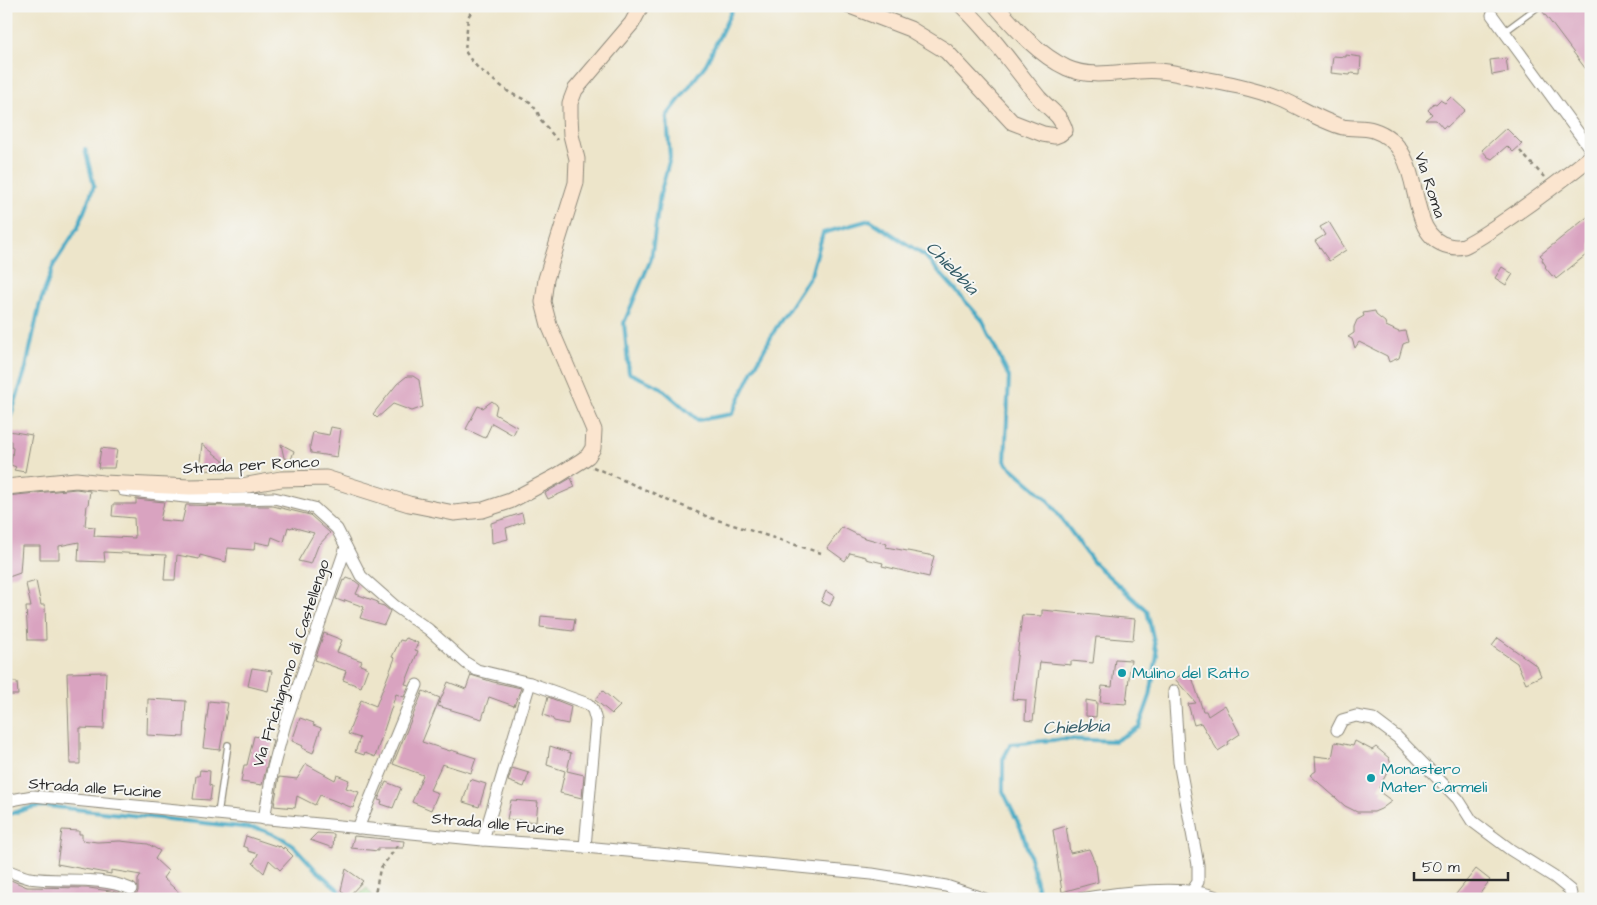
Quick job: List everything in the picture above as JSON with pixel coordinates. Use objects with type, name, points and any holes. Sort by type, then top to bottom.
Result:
[{"type":"street","name":"Strada per Ronco","points":[[8,484],[76,480],[190,487],[242,486],[281,479],[326,478],[409,504],[454,512],[483,510],[510,501],[557,476],[588,456],[593,448],[594,430],[549,325],[543,302],[546,279],[576,183],[577,159],[571,135],[570,104],[575,90],[632,23],[641,6]]},
{"type":"street","points":[[850,6],[910,29],[946,52],[1012,122],[1043,134],[1054,136],[1066,130],[1060,117],[1041,100],[983,26],[962,6]]},
{"type":"street","name":"Via Roma","points":[[996,6],[1048,58],[1068,69],[1090,75],[1160,71],[1246,86],[1282,100],[1316,117],[1344,127],[1373,130],[1391,140],[1403,153],[1414,184],[1421,219],[1427,231],[1436,241],[1449,246],[1462,246],[1488,232],[1534,201],[1591,157]]},
{"type":"street","points":[[1492,15],[1591,150]]},
{"type":"street","points":[[103,483],[114,489],[149,494],[233,499],[274,498],[314,508],[337,529],[361,576],[395,606],[428,629],[466,663],[477,670],[530,683],[588,704],[593,710],[596,720],[585,847]]},
{"type":"street","name":"Via Frichignono di Castellengo","points":[[264,819],[273,768],[285,724],[346,547]]},
{"type":"street","points":[[483,840],[530,683]]},
{"type":"street","points":[[358,828],[417,685]]},
{"type":"street","points":[[1174,691],[1179,762],[1198,865],[1198,882],[1192,891]]},
{"type":"street","points":[[1336,730],[1342,720],[1356,716],[1372,720],[1397,736],[1458,799],[1472,821],[1511,850],[1554,877],[1570,890],[1572,899]]},
{"type":"street","name":"Strada alle Fucine","points":[[6,801],[33,796],[483,840],[585,847],[872,874],[946,886],[985,899]]},
{"type":"street","points":[[6,870],[28,878],[84,880],[123,886],[130,889]]},
{"type":"street","points":[[1080,899],[1114,893],[1192,891],[1221,899]]},
{"type":"lane","points":[[1504,32],[1540,6]]},
{"type":"lane","points":[[218,814],[228,745]]},
{"type":"path","points":[[475,6],[468,17],[465,51],[487,76],[510,93],[530,102],[560,145]]},
{"type":"path","points":[[1520,151],[1553,187]]},
{"type":"path","points":[[580,461],[708,516],[821,553]]},
{"type":"path","points":[[374,899],[380,869],[408,832]]},
{"type":"green space","points":[[367,888],[375,899],[354,899]]},
{"type":"building","points":[[1551,6],[1591,6],[1591,76],[1543,12]]},
{"type":"building","points":[[1346,55],[1361,57],[1360,74],[1331,73],[1333,56],[1346,57]]},
{"type":"building","points":[[1506,58],[1508,72],[1492,75],[1490,60]]},
{"type":"building","points":[[1451,97],[1465,110],[1447,127],[1443,128],[1436,120],[1425,120],[1432,114],[1428,110],[1434,103],[1436,104],[1440,100],[1445,103]]},
{"type":"building","points":[[1506,128],[1522,144],[1513,152],[1507,146],[1492,159],[1488,157],[1482,150]]},
{"type":"building","points":[[1591,214],[1591,251],[1556,279],[1545,267],[1543,258],[1540,255]]},
{"type":"building","points":[[1329,222],[1346,250],[1329,261],[1315,241],[1325,235],[1320,227]]},
{"type":"building","points":[[1502,267],[1513,274],[1506,285],[1495,278]]},
{"type":"building","points":[[1375,311],[1376,315],[1385,322],[1386,326],[1399,332],[1405,331],[1408,342],[1403,344],[1399,358],[1389,362],[1387,356],[1359,342],[1355,348],[1352,339],[1348,337],[1354,333],[1357,320],[1364,316],[1363,313]]},
{"type":"building","points":[[407,376],[413,376],[419,380],[423,407],[412,411],[393,404],[377,418],[373,414],[397,384]]},
{"type":"building","points":[[492,401],[497,405],[495,414],[517,427],[513,435],[492,423],[485,438],[466,429],[478,406],[483,408]]},
{"type":"building","points":[[331,427],[341,429],[337,457],[311,453],[310,446],[313,432],[329,435]]},
{"type":"building","points":[[9,431],[32,435],[25,472],[14,470],[16,467],[11,465],[13,448],[11,447],[11,441],[7,441]]},
{"type":"building","points":[[202,444],[226,463],[225,471],[199,470]]},
{"type":"building","points":[[281,444],[294,451],[291,460],[284,458]]},
{"type":"building","points":[[101,448],[117,450],[114,468],[98,468]]},
{"type":"building","points":[[571,478],[575,487],[548,499],[545,493]]},
{"type":"building","points":[[76,489],[90,491],[85,526],[95,527],[94,536],[135,538],[134,518],[112,516],[113,504],[136,504],[136,499],[164,502],[160,520],[182,522],[186,505],[273,506],[310,515],[330,533],[318,546],[311,564],[298,561],[314,533],[288,527],[284,542],[272,537],[270,545],[255,542],[254,550],[228,548],[226,562],[200,555],[199,559],[177,555],[175,580],[164,580],[166,555],[104,552],[105,562],[78,561],[79,542],[59,546],[59,559],[40,559],[40,546],[22,546],[20,573],[6,578],[6,496]]},
{"type":"building","points":[[522,513],[524,522],[506,528],[508,539],[492,543],[491,523]]},
{"type":"building","points":[[842,527],[862,537],[887,544],[886,547],[934,556],[929,577],[882,566],[883,563],[850,553],[845,561],[827,548]]},
{"type":"building","points":[[347,578],[360,585],[356,594],[378,602],[377,604],[384,606],[390,611],[384,625],[360,618],[364,607],[345,600],[344,602],[336,599],[343,580],[345,581]]},
{"type":"building","points":[[36,581],[41,605],[45,605],[46,640],[28,640],[26,607],[31,607],[26,584]]},
{"type":"building","points":[[826,591],[834,596],[830,606],[821,602]]},
{"type":"building","points":[[1042,610],[1135,619],[1133,640],[1096,637],[1093,663],[1071,661],[1071,665],[1040,662],[1033,721],[1025,720],[1026,700],[1012,699],[1022,615],[1042,616]]},
{"type":"building","points":[[541,616],[575,619],[573,631],[540,627]]},
{"type":"building","points":[[324,633],[342,640],[337,652],[362,661],[360,665],[368,668],[361,687],[343,680],[346,671],[315,660]]},
{"type":"building","points":[[406,638],[418,643],[415,650],[418,651],[405,684],[409,685],[404,697],[396,694],[375,757],[355,752],[360,738],[348,734],[361,700],[376,706],[395,658],[392,657],[400,640],[404,641]]},
{"type":"building","points":[[1498,638],[1537,666],[1541,676],[1526,683],[1517,663],[1492,646]]},
{"type":"building","name":"Mulino del Ratto","points":[[1115,659],[1131,660],[1126,704],[1100,702],[1102,686],[1112,687]]},
{"type":"building","points":[[252,668],[272,671],[268,691],[248,686]]},
{"type":"building","points":[[106,672],[104,729],[80,728],[80,764],[70,764],[67,673]]},
{"type":"building","points":[[1185,672],[1193,680],[1203,711],[1206,711],[1208,716],[1225,705],[1240,734],[1218,751],[1201,723],[1194,725],[1188,704],[1196,703],[1175,679]]},
{"type":"building","points":[[471,675],[521,688],[514,706],[489,697],[482,719],[438,706],[448,682],[466,689]]},
{"type":"building","points":[[6,682],[17,682],[18,695],[6,695]]},
{"type":"building","points":[[423,691],[440,698],[422,742],[476,758],[471,773],[442,764],[430,790],[438,793],[431,810],[412,802],[423,775],[393,764]]},
{"type":"building","points":[[603,691],[620,706],[612,714],[595,700]]},
{"type":"building","points":[[548,697],[571,706],[568,724],[554,721],[552,718],[543,715]]},
{"type":"building","points":[[148,699],[186,701],[184,737],[147,735]]},
{"type":"building","name":"Mulino del Ratto","points":[[1086,700],[1097,702],[1096,717],[1086,716]]},
{"type":"building","points":[[209,701],[228,703],[220,750],[203,748]]},
{"type":"building","points":[[300,718],[314,723],[313,725],[321,728],[313,753],[292,741]]},
{"type":"building","points":[[254,736],[273,740],[262,785],[241,782],[244,765],[247,765]]},
{"type":"building","name":"Monastero Mater Carmeli","points":[[1355,741],[1372,750],[1376,747],[1389,758],[1391,765],[1379,788],[1383,790],[1381,793],[1392,801],[1374,812],[1357,812],[1345,806],[1310,775],[1316,771],[1315,756],[1332,758],[1335,742],[1353,746]]},
{"type":"building","points":[[550,746],[571,753],[567,771],[584,775],[582,798],[560,793],[565,771],[547,765]]},
{"type":"building","points":[[306,764],[335,780],[337,775],[349,780],[346,788],[359,792],[353,808],[320,795],[315,805],[297,796],[295,808],[274,806],[279,777],[297,779]]},
{"type":"building","points":[[512,768],[529,773],[524,787],[508,781]]},
{"type":"building","points":[[200,770],[210,771],[209,785],[212,786],[210,800],[193,799],[196,776],[199,776]]},
{"type":"building","points":[[470,779],[486,784],[479,807],[463,802]]},
{"type":"building","points":[[386,782],[401,788],[393,808],[381,804],[382,801],[378,800]]},
{"type":"building","points":[[511,800],[538,802],[536,822],[507,819]]},
{"type":"building","points":[[1066,826],[1070,853],[1089,849],[1096,865],[1098,882],[1062,892],[1053,830]]},
{"type":"building","points":[[62,830],[79,831],[79,834],[82,834],[82,840],[148,844],[160,851],[155,859],[168,871],[163,878],[186,899],[135,899],[138,891],[138,880],[141,875],[111,870],[111,874],[57,864]]},
{"type":"building","points":[[317,833],[334,834],[333,848],[310,840]]},
{"type":"building","points":[[246,836],[280,846],[283,849],[284,847],[293,856],[280,870],[269,860],[264,873],[253,863],[258,854],[248,851],[248,848],[243,846]]},
{"type":"building","points":[[354,836],[404,841],[403,848],[378,848],[378,851],[351,848]]},
{"type":"building","points":[[346,869],[363,881],[347,898],[341,890]]},
{"type":"building","points":[[1476,869],[1490,880],[1476,899],[1452,899]]},
{"type":"building","points":[[6,878],[27,887],[89,888],[110,891],[123,894],[123,899],[6,899]]},
{"type":"waterway","name":"Chiebbia","points":[[734,6],[706,64],[667,116],[670,158],[660,195],[651,259],[624,323],[629,373],[660,387],[698,420],[732,414],[776,328],[811,275],[823,233],[870,220],[925,256],[982,320],[1009,377],[1005,462],[1047,499],[1094,563],[1147,611],[1157,655],[1150,696],[1139,727],[1115,741],[1065,739],[1011,744],[1003,759],[1003,791],[1022,831],[1040,899]]},
{"type":"waterway","points":[[6,431],[26,368],[39,307],[53,266],[78,227],[94,186],[85,149]]},
{"type":"waterway","points":[[6,815],[33,807],[46,806],[260,829],[282,838],[294,846],[315,869],[339,890],[344,899]]},
{"type":"place","name":"Mulino del Ratto","points":[[1122,673]]},
{"type":"place","name":"Monastero Mater Carmeli","points":[[1371,778]]}]
